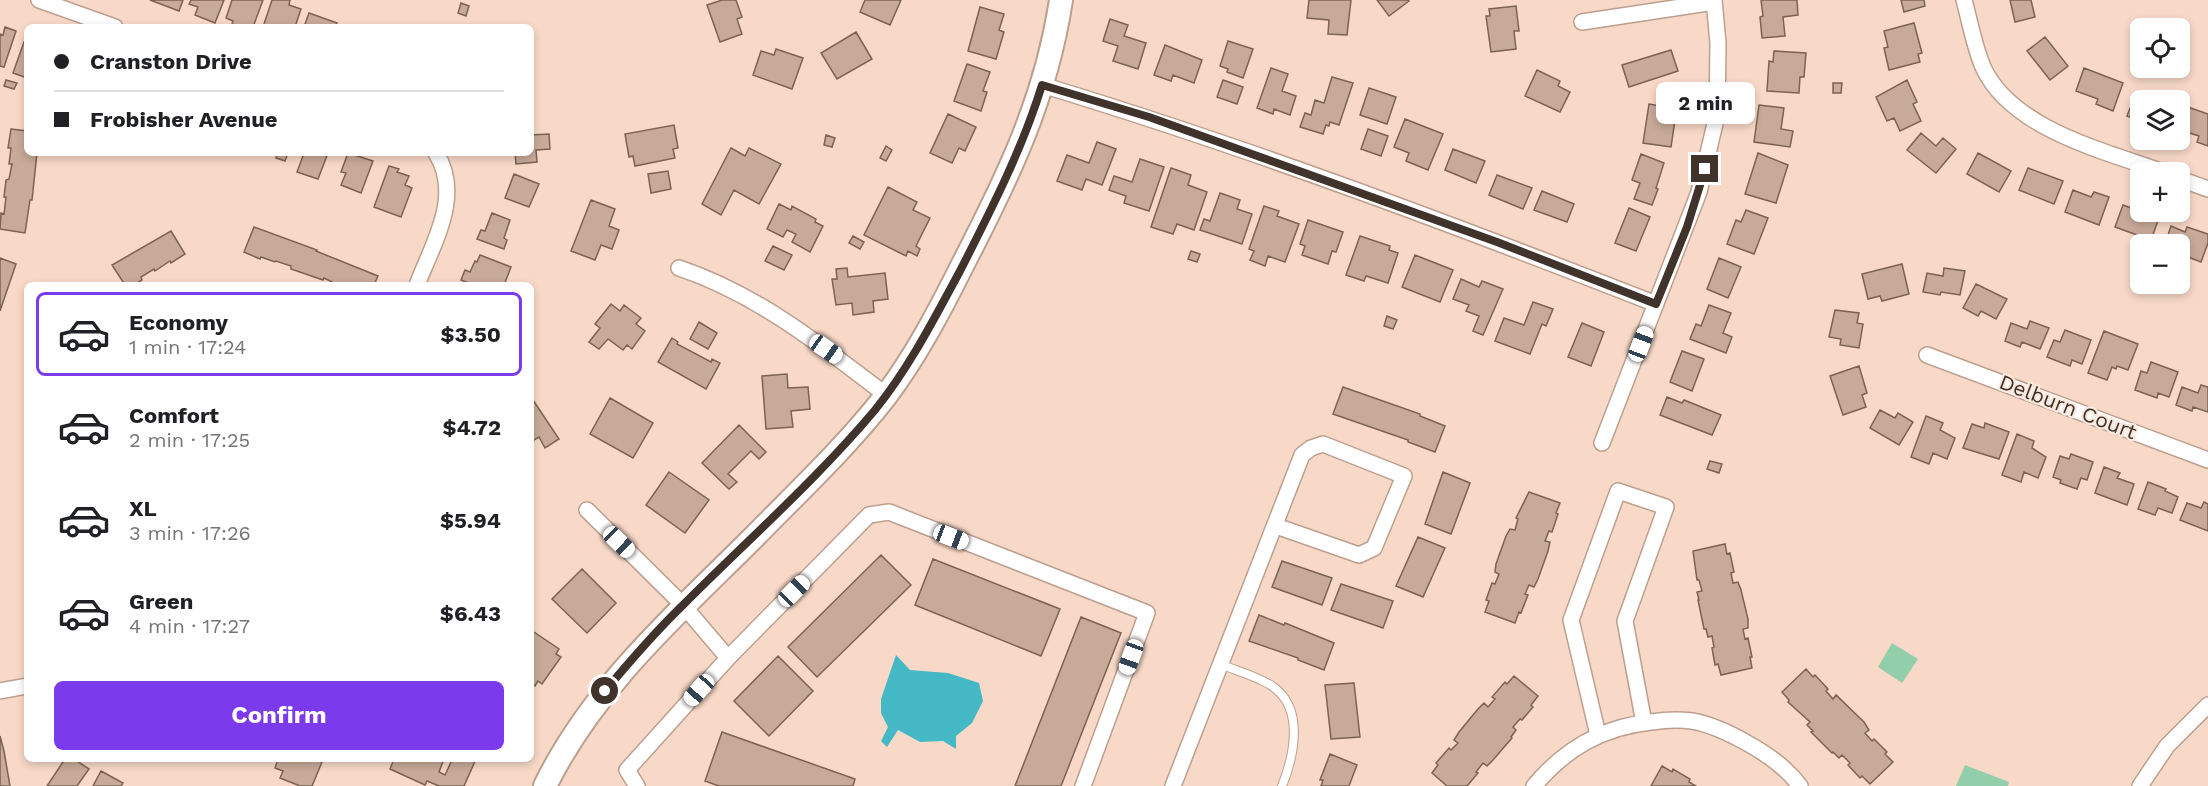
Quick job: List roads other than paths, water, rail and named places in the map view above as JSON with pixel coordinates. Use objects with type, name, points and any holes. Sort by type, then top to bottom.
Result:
[{"type":"street","points":[[39,0],[107,24]]},
{"type":"street","points":[[545,786],[572,737],[605,691],[683,605],[832,457],[886,395],[924,337],[1013,164],[1042,85],[1053,47],[1061,0]]},
{"type":"street","points":[[1964,0],[1984,68],[1995,86],[2010,102],[2044,127],[2137,162]]},
{"type":"street","points":[[1582,22],[1714,1],[1718,43],[1716,115],[1700,192],[1602,443]]},
{"type":"street","points":[[1042,85],[1149,117],[1497,242],[1656,304]]},
{"type":"street","points":[[418,282],[445,210],[447,176],[438,157]]},
{"type":"street","points":[[2190,183],[2208,189]]},
{"type":"street","points":[[679,268],[703,277],[781,317],[886,395]]},
{"type":"street","name":"Delburn Court","points":[[1927,355],[2208,460]]},
{"type":"street","points":[[1173,786],[1302,455],[1311,448],[1323,444],[1404,476],[1374,548],[1359,555],[1276,526]]},
{"type":"street","points":[[1598,735],[1571,620],[1618,491],[1666,507],[1625,621],[1644,723]]},
{"type":"street","points":[[586,510],[683,605],[728,658]]},
{"type":"street","points":[[637,786],[627,770],[728,658],[869,515],[889,512],[1147,613],[1083,786]]},
{"type":"street","points":[[0,691],[24,687]]},
{"type":"street","points":[[2140,786],[2167,746],[2208,705]]},
{"type":"street","points":[[1534,786],[1548,769],[1566,754],[1598,735],[1622,726],[1670,720],[1692,721],[1738,738],[1778,763],[1800,786]]},
{"type":"lane","points":[[1220,664],[1272,686],[1283,696],[1290,710],[1293,743],[1282,786]]},
{"type":"water","points":[[896,655],[910,670],[948,673],[979,683],[983,701],[972,723],[956,736],[956,749],[943,741],[920,742],[898,730],[887,747],[881,741],[888,727],[881,713],[881,699]]}]
